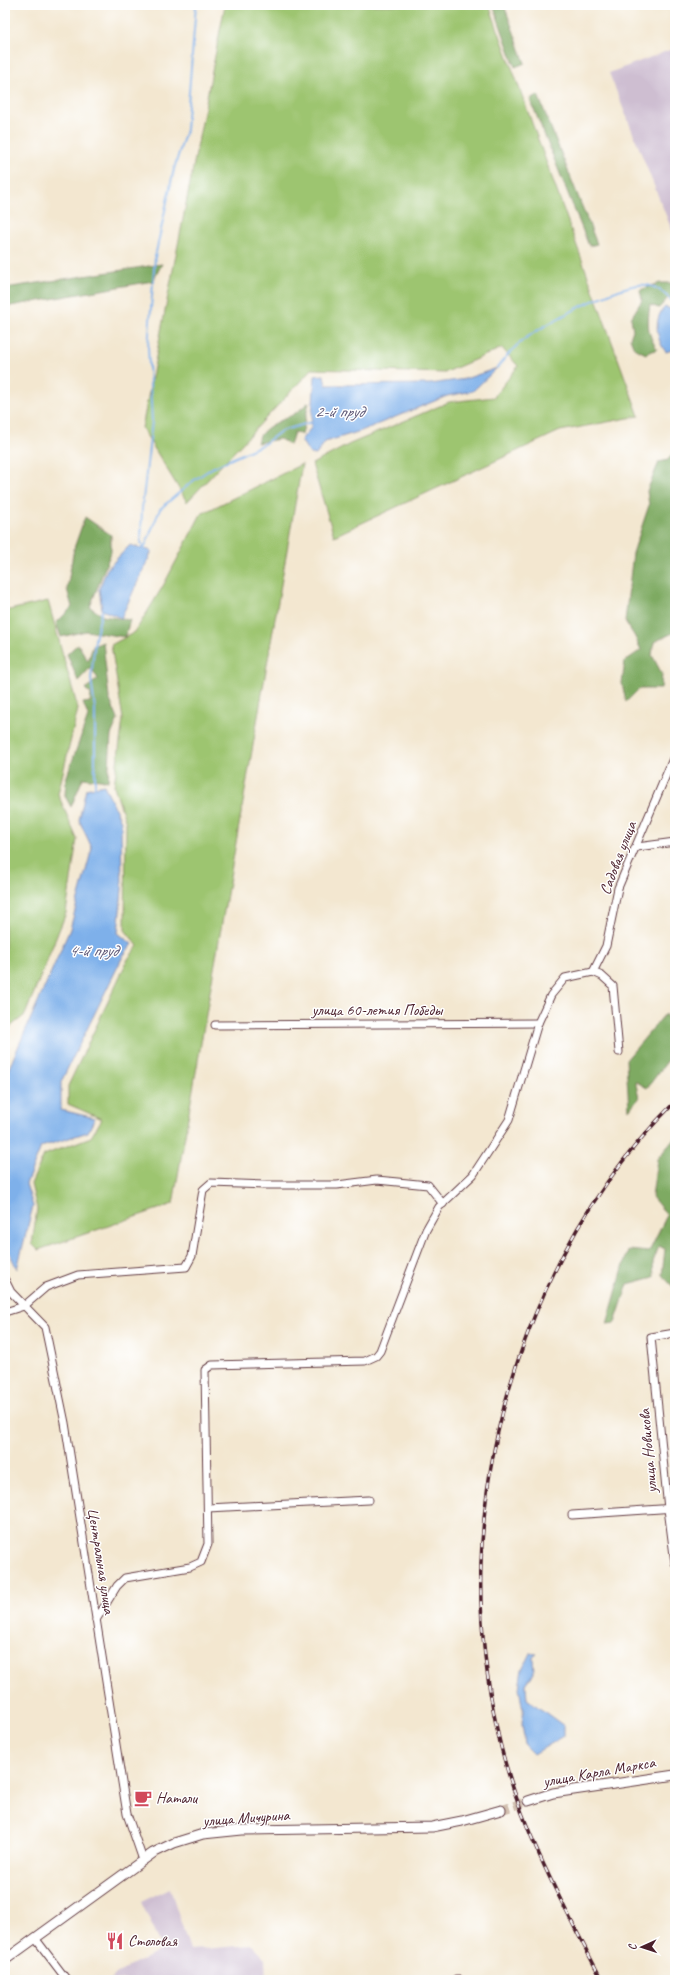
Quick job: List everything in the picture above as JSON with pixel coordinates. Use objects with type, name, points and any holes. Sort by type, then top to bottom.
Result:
[{"type":"main road","name":"улица Карла Маркса","points":[[528,1801],[552,1793],[675,1775]]},
{"type":"main road","name":"улица Мичурина","points":[[5,1960],[143,1860],[174,1843],[203,1834],[242,1830],[432,1827],[462,1821],[501,1810]]},
{"type":"street","name":"Садовая улица","points":[[592,972],[606,946],[618,888],[637,847],[675,754]]},
{"type":"street","points":[[637,847],[675,842]]},
{"type":"street","points":[[96,1620],[117,1586],[125,1578],[190,1567],[201,1562],[208,1544],[205,1370],[212,1365],[365,1361],[376,1356],[380,1350],[426,1230],[439,1207],[473,1175],[509,1120],[538,1024],[551,995],[565,978],[592,972],[602,976],[613,986],[619,1052]]},
{"type":"street","name":"улица 60-летия Победы","points":[[215,1025],[538,1024]]},
{"type":"street","points":[[5,1312],[24,1306],[46,1286],[78,1275],[186,1267],[192,1256],[203,1190],[211,1183],[266,1186],[337,1185],[377,1180],[428,1184],[443,1204]]},
{"type":"street","name":"Центральная улица","points":[[5,1280],[11,1292],[45,1327],[65,1423],[127,1814],[143,1860]]},
{"type":"street","name":"улица Новикова","points":[[675,1334],[652,1337],[671,1508],[675,1563]]},
{"type":"street","points":[[208,1508],[369,1500]]},
{"type":"street","points":[[572,1515],[671,1508]]},
{"type":"street","points":[[35,1938],[67,1980]]},
{"type":"shaded area","points":[[675,48],[675,238],[609,73]]},
{"type":"shaded area","points":[[170,1888],[190,1950],[252,1945],[265,1958],[266,1980],[111,1980],[116,1974],[163,1949],[141,1902]]},
{"type":"green space","points":[[225,5],[489,5],[639,416],[560,431],[334,536],[312,464],[350,444],[449,402],[494,397],[518,366],[502,348],[444,373],[312,369],[187,502],[142,428]]},
{"type":"green space","points":[[493,5],[504,5],[525,63],[515,67]]},
{"type":"green space","points":[[538,95],[597,244],[589,246],[530,99]]},
{"type":"green space","points":[[162,264],[153,281],[5,307],[5,288]]},
{"type":"green space","points":[[660,283],[675,283],[675,297],[668,298],[659,308],[650,305],[648,318],[649,328],[651,338],[657,349],[646,354],[634,348],[630,338],[633,330],[631,318],[642,300],[640,290]]},
{"type":"green space","points":[[309,402],[302,435],[294,432],[290,445],[280,439],[257,443],[262,432],[267,428],[294,414]]},
{"type":"green space","points":[[675,450],[675,632],[654,642],[652,655],[662,674],[661,689],[639,689],[626,702],[622,683],[625,661],[641,650],[625,621],[633,553],[649,505],[647,491],[659,462],[668,460]]},
{"type":"green space","points":[[302,464],[173,1204],[38,1250],[32,1244],[37,1209],[31,1184],[44,1155],[91,1137],[102,1119],[68,1104],[68,1086],[128,959],[138,946],[125,930],[126,823],[114,786],[123,719],[111,645],[135,632],[163,586],[201,514]]},
{"type":"green space","points":[[85,517],[111,535],[111,552],[90,607],[103,616],[130,620],[125,637],[86,631],[61,637],[56,623],[72,607],[67,589],[74,548]]},
{"type":"green space","points":[[48,601],[78,709],[58,794],[77,839],[66,913],[25,1015],[5,1031],[5,611]]},
{"type":"green space","points":[[103,642],[109,698],[118,719],[111,735],[108,781],[83,778],[71,807],[65,796],[66,779],[88,716],[83,703],[90,702],[91,694],[85,689],[98,679],[91,667],[78,681],[67,654],[78,644],[88,661],[93,646]]},
{"type":"green space","points":[[665,1014],[670,1022],[675,1019],[675,1051],[647,1088],[635,1081],[639,1097],[629,1110],[626,1060]]},
{"type":"green space","points":[[675,1138],[675,1289],[662,1275],[665,1249],[659,1246],[653,1262],[654,1277],[628,1284],[615,1323],[607,1324],[628,1250],[649,1252],[667,1215],[652,1197],[657,1159]]},
{"type":"water","points":[[674,303],[675,349],[666,352],[658,335],[657,323],[661,312],[665,307],[671,309]]},
{"type":"water","name":"2-й пруд","points":[[497,368],[473,391],[447,396],[361,431],[325,442],[316,455],[310,454],[301,440],[311,428],[315,376],[324,375],[326,385],[430,384],[465,379]]},
{"type":"water","points":[[130,545],[152,551],[121,618],[102,610],[99,589],[107,569]]},
{"type":"water","name":"4-й пруд","points":[[104,785],[121,821],[122,889],[118,933],[132,944],[123,956],[61,1082],[61,1110],[95,1118],[88,1132],[41,1147],[26,1184],[33,1206],[17,1269],[5,1244],[5,1077],[70,929],[92,848],[79,820],[86,789]]},
{"type":"water","points":[[530,1653],[537,1654],[533,1657],[534,1673],[526,1684],[527,1699],[564,1726],[564,1736],[534,1754],[525,1745],[522,1724],[523,1711],[519,1688],[522,1669]]},
{"type":"waterway","points":[[144,549],[141,542],[142,508],[152,421],[148,347],[155,257],[174,169],[186,130],[196,5]]},
{"type":"waterway","points":[[497,368],[515,347],[546,325],[582,306],[619,290],[635,286],[651,286],[662,291],[674,303]]},
{"type":"waterway","points":[[144,549],[160,509],[193,481],[212,468],[264,444],[281,431],[312,422]]},
{"type":"waterway","points":[[95,787],[95,709],[91,679],[95,639],[102,610]]},
{"type":"tunnel","points":[[501,1810],[528,1801]]},
{"type":"railway","points":[[602,1980],[556,1891],[528,1830],[516,1798],[498,1734],[490,1692],[482,1627],[481,1563],[486,1500],[497,1437],[513,1375],[535,1314],[562,1256],[595,1201],[632,1149],[675,1102]]},
{"type":"place","name":"Натали","points":[[143,1798]]},
{"type":"place","name":"Столовая","points":[[115,1941]]}]
